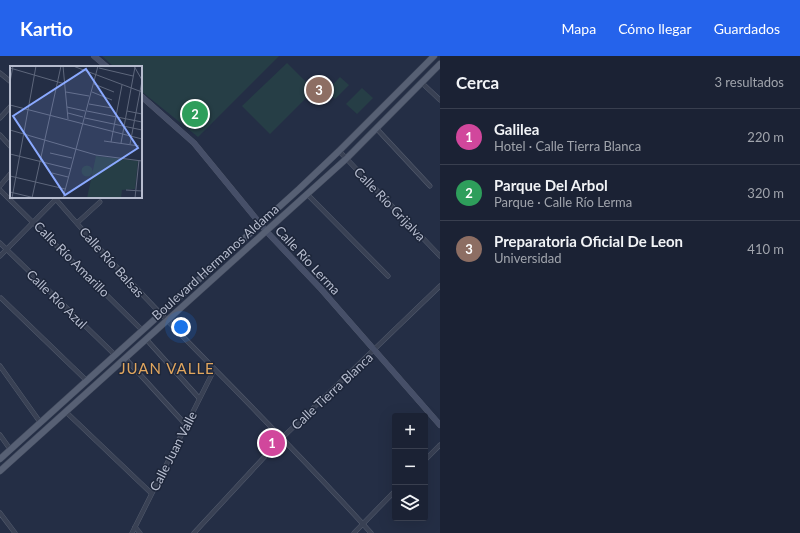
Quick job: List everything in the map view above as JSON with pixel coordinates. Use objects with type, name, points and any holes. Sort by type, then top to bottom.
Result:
[{"type":"main road","name":"Boulevard Hermanos Aldama","points":[[0,459],[339,151],[434,56]]},
{"type":"main road","name":"Boulevard Hermanos Aldama","points":[[0,471],[266,232],[346,158],[440,64]]},
{"type":"street","points":[[94,56],[106,66]]},
{"type":"street","points":[[0,73],[10,81]]},
{"type":"street","points":[[422,83],[440,100]]},
{"type":"street","name":"Calle Río Lerma","points":[[142,97],[194,143],[266,232],[321,289],[440,425]]},
{"type":"street","points":[[0,118],[10,107]]},
{"type":"street","points":[[376,128],[430,186]]},
{"type":"street","points":[[0,135],[10,146]]},
{"type":"street","name":"Calle Río Grijalva","points":[[339,151],[440,256]]},
{"type":"street","points":[[0,186],[10,174]]},
{"type":"street","name":"Calle Río Amarillo","points":[[0,190],[142,330]]},
{"type":"street","points":[[307,194],[388,276]]},
{"type":"street","points":[[0,256],[56,198]]},
{"type":"street","name":"Calle Río Balsas","points":[[56,198],[166,321],[281,438],[371,533]]},
{"type":"street","points":[[77,223],[100,202]]},
{"type":"street","name":"Calle Río Azul","points":[[0,243],[114,354]]},
{"type":"street","name":"Calle Tierra Blanca","points":[[194,533],[281,438],[375,350],[440,286]]},
{"type":"street","points":[[0,298],[86,380]]},
{"type":"street","points":[[146,339],[199,398]]},
{"type":"street","points":[[125,358],[186,425]]},
{"type":"street","points":[[0,366],[40,422]]},
{"type":"street","name":"Calle Juan Valle","points":[[132,533],[214,370]]},
{"type":"street","points":[[66,412],[151,494]]},
{"type":"street","points":[[0,435],[10,449]]},
{"type":"street","points":[[428,457],[440,444]]},
{"type":"street","points":[[354,533],[392,494]]},
{"type":"street","points":[[0,513],[15,533]]},
{"type":"street","points":[[135,527],[140,533]]},
{"type":"shaded area","points":[[102,56],[279,56],[198,137],[142,92],[142,66],[113,66]]},
{"type":"shaded area","points":[[287,63],[314,90],[270,134],[242,106]]},
{"type":"shaded area","points":[[340,77],[349,85],[335,99],[327,91]]},
{"type":"shaded area","points":[[362,88],[373,98],[357,114],[346,104]]},
{"type":"place","name":"Preparatoria Oficial De Leon","points":[[319,90]]},
{"type":"place","name":"Parque Del Arbol","points":[[195,114]]},
{"type":"place","name":"Galilea","points":[[272,443]]},
{"type":"district","name":"JUAN VALLE","points":[[167,368]]}]
